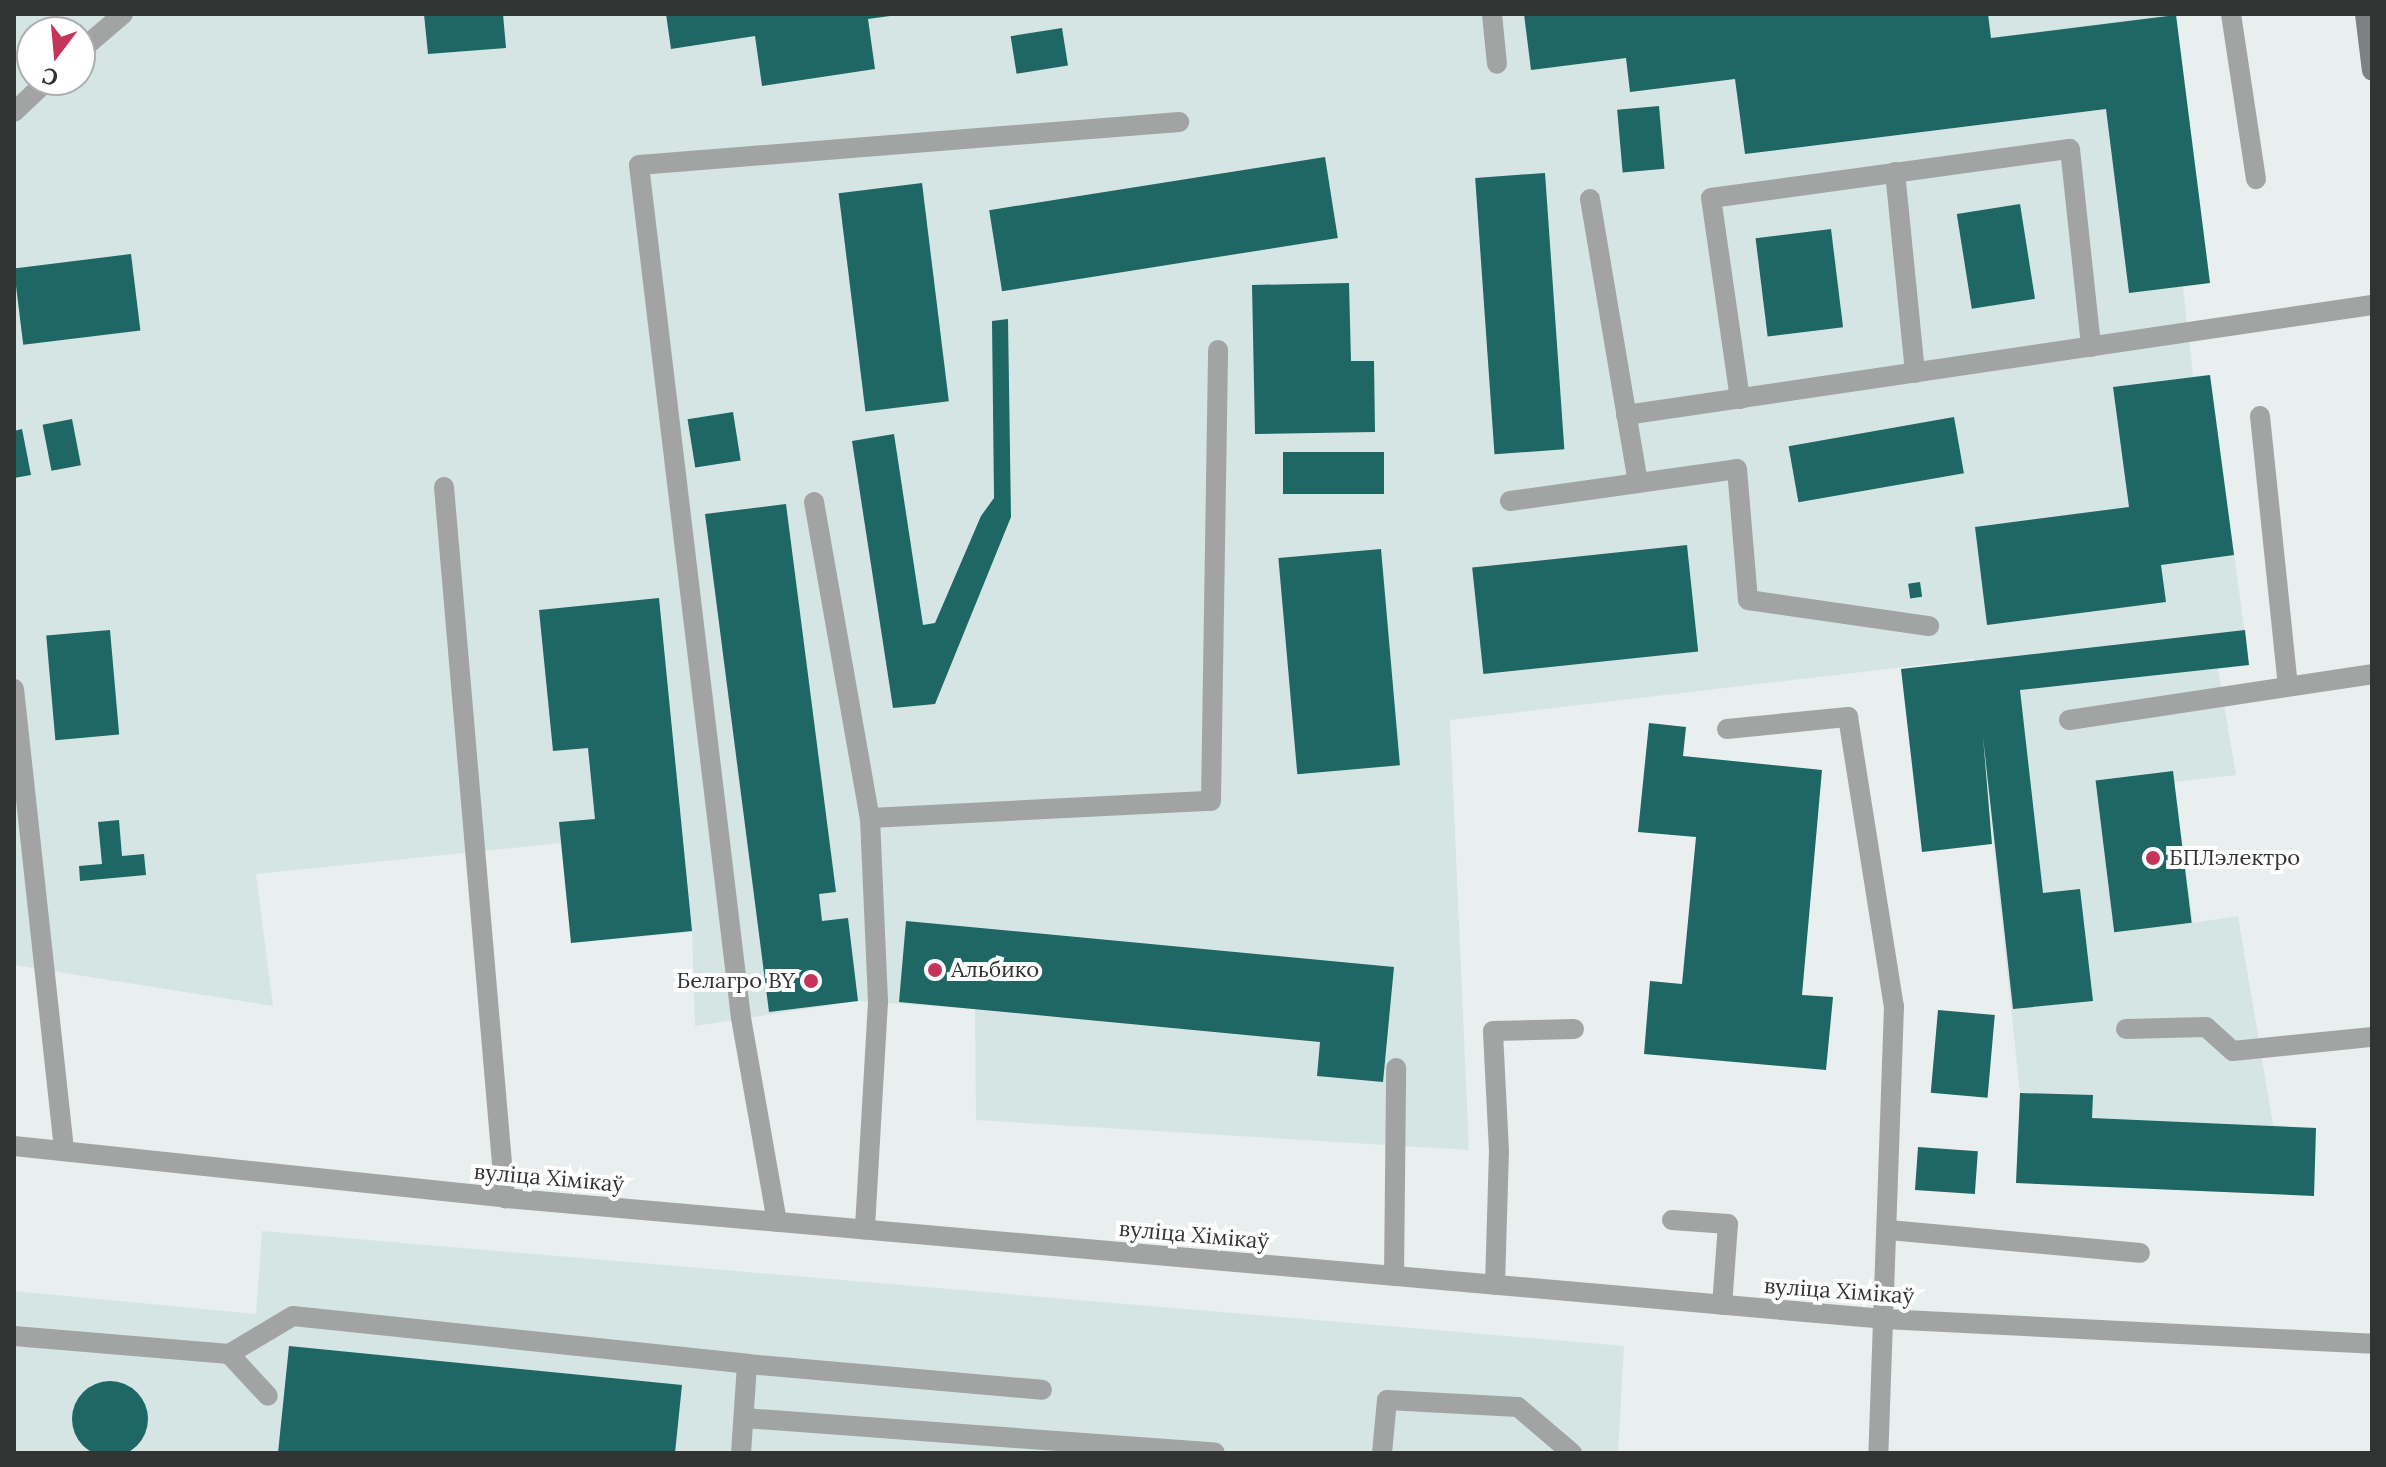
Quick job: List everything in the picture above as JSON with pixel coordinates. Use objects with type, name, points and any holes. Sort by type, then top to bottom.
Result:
[{"type":"main road","points":[[2365,14],[2372,71]]},
{"type":"street","points":[[96,37],[123,14]]},
{"type":"street","points":[[1492,14],[1497,64]]},
{"type":"street","points":[[2231,14],[2256,179]]},
{"type":"street","points":[[14,112],[31,96]]},
{"type":"street","points":[[777,1222],[741,1018],[639,165],[1179,122]]},
{"type":"street","points":[[1740,399],[1711,198],[2070,149],[2091,347]]},
{"type":"street","points":[[1895,172],[1915,373]]},
{"type":"street","points":[[1590,199],[1638,483]]},
{"type":"street","points":[[1626,415],[2372,305]]},
{"type":"street","points":[[870,818],[1211,801],[1218,350]]},
{"type":"street","points":[[2260,416],[2288,686]]},
{"type":"street","points":[[1510,501],[1737,469],[1748,600],[1929,626]]},
{"type":"street","points":[[444,487],[505,1198]]},
{"type":"street","points":[[814,502],[870,818],[878,1002],[865,1230]]},
{"type":"street","points":[[2069,720],[2372,674]]},
{"type":"street","points":[[14,689],[64,1151]]},
{"type":"street","points":[[1727,729],[1848,717],[1894,1006],[1889,1230],[1878,1453]]},
{"type":"street","points":[[2126,1029],[2206,1027],[2233,1051],[2372,1037]]},
{"type":"street","points":[[1495,1285],[1499,1151],[1493,1031],[1574,1029]]},
{"type":"street","points":[[1394,1276],[1396,1068]]},
{"type":"street","name":"вуліца Хімікаў","points":[[14,1146],[505,1198],[1884,1319],[2372,1344]]},
{"type":"street","points":[[1672,1220],[1728,1224],[1722,1305]]},
{"type":"street","points":[[1889,1230],[2140,1253]]},
{"type":"street","points":[[14,1336],[229,1354],[293,1316],[747,1364],[1042,1390]]},
{"type":"street","points":[[229,1354],[268,1396]]},
{"type":"street","points":[[741,1453],[747,1364]]},
{"type":"street","points":[[1382,1453],[1387,1400],[1518,1407],[1572,1453]]},
{"type":"street","points":[[744,1418],[1215,1453]]},
{"type":"shaded area","points":[[14,14],[2176,14],[2210,283],[2183,287],[2188,332],[2193,376],[2210,375],[2249,665],[2218,669],[2236,775],[2174,782],[2193,923],[2238,916],[2273,1125],[2316,1128],[2314,1196],[2016,1183],[2020,1093],[1974,659],[1450,720],[1469,1150],[976,1120],[975,1009],[858,1001],[695,1026],[692,932],[571,943],[561,843],[256,874],[273,1006],[14,965]]},
{"type":"shaded area","points":[[262,1231],[1624,1346],[1618,1453],[14,1453],[14,1291],[256,1314]]},
{"type":"building","points":[[424,14],[503,14],[506,48],[428,54]]},
{"type":"building","points":[[666,14],[890,16],[868,19],[875,69],[762,86],[755,36],[671,49]]},
{"type":"building","points":[[1524,14],[1988,14],[1991,38],[2176,15],[2210,283],[2129,293],[2106,109],[1745,154],[1735,79],[1630,92],[1626,58],[1531,70]]},
{"type":"building","points":[[1062,28],[1068,66],[1017,74],[1011,36]]},
{"type":"building","points":[[1659,106],[1664,169],[1623,172],[1617,110]]},
{"type":"building","points":[[1325,157],[1338,238],[1002,291],[989,210]]},
{"type":"building","points":[[1545,173],[1564,449],[1494,454],[1475,178]]},
{"type":"building","points":[[922,183],[949,401],[865,412],[839,193]]},
{"type":"building","points":[[2020,204],[2035,299],[1972,309],[1957,214]]},
{"type":"building","points":[[1831,229],[1843,327],[1768,337],[1756,238]]},
{"type":"building","points":[[131,254],[140,330],[23,345],[14,268]]},
{"type":"building","points":[[1349,283],[1351,361],[1374,361],[1375,432],[1255,434],[1252,285]]},
{"type":"building","points":[[1008,319],[1011,517],[935,704],[893,708],[852,441],[894,434],[923,625],[935,623],[981,516],[994,498],[992,321]]},
{"type":"building","points":[[2210,375],[2234,555],[2161,565],[2166,602],[1987,625],[1975,527],[2129,507],[2113,387]]},
{"type":"building","points":[[733,412],[741,460],[695,468],[688,419]]},
{"type":"building","points":[[1954,417],[1964,473],[1798,502],[1789,446]]},
{"type":"building","points":[[72,419],[81,465],[52,471],[43,425]]},
{"type":"building","points":[[22,429],[31,475],[14,478],[14,431]]},
{"type":"building","points":[[1283,452],[1384,452],[1384,494],[1283,494]]},
{"type":"building","points":[[786,504],[836,892],[819,894],[822,921],[848,918],[858,1001],[769,1012],[705,514]]},
{"type":"building","points":[[1687,545],[1698,651],[1483,674],[1472,568]]},
{"type":"building","points":[[1381,549],[1400,765],[1297,774],[1278,558]]},
{"type":"building","points":[[1920,582],[1922,597],[1910,599],[1908,584]]},
{"type":"building","points":[[659,598],[692,931],[571,943],[559,822],[595,819],[588,748],[553,751],[539,610]]},
{"type":"building","points":[[110,630],[119,735],[55,740],[46,636]]},
{"type":"building","points":[[2245,630],[2249,665],[2020,690],[2043,893],[2080,889],[2093,1001],[2013,1009],[1983,737],[1992,844],[1922,852],[1901,669]]},
{"type":"building","points":[[1649,723],[1686,727],[1683,756],[1822,770],[1802,995],[1833,997],[1826,1070],[1644,1054],[1650,981],[1682,984],[1696,837],[1638,832]]},
{"type":"building","points":[[2173,771],[2192,923],[2114,932],[2096,781]]},
{"type":"building","points":[[119,820],[122,856],[144,854],[146,875],[80,881],[79,866],[102,864],[98,822]]},
{"type":"building","points":[[906,921],[1394,967],[1383,1082],[1317,1076],[1320,1042],[899,1002]]},
{"type":"building","points":[[1938,1010],[1995,1015],[1988,1098],[1931,1093]]},
{"type":"building","points":[[2020,1093],[2093,1095],[2092,1118],[2316,1128],[2314,1196],[2016,1183]]},
{"type":"building","points":[[1918,1147],[1978,1151],[1975,1194],[1915,1190]]},
{"type":"building","points":[[289,1346],[682,1385],[675,1453],[278,1453]]},
{"type":"building","points":[[103,1381],[117,1381],[131,1387],[142,1398],[148,1419],[145,1434],[137,1446],[117,1457],[103,1457],[89,1451],[78,1440],[72,1426],[72,1412],[78,1398],[89,1387]]},
{"type":"place","name":"БПЛэлектро","points":[[2153,858]]},
{"type":"place","name":"Альбико","points":[[935,970]]},
{"type":"place","name":"Белагро BY","points":[[811,981]]}]
